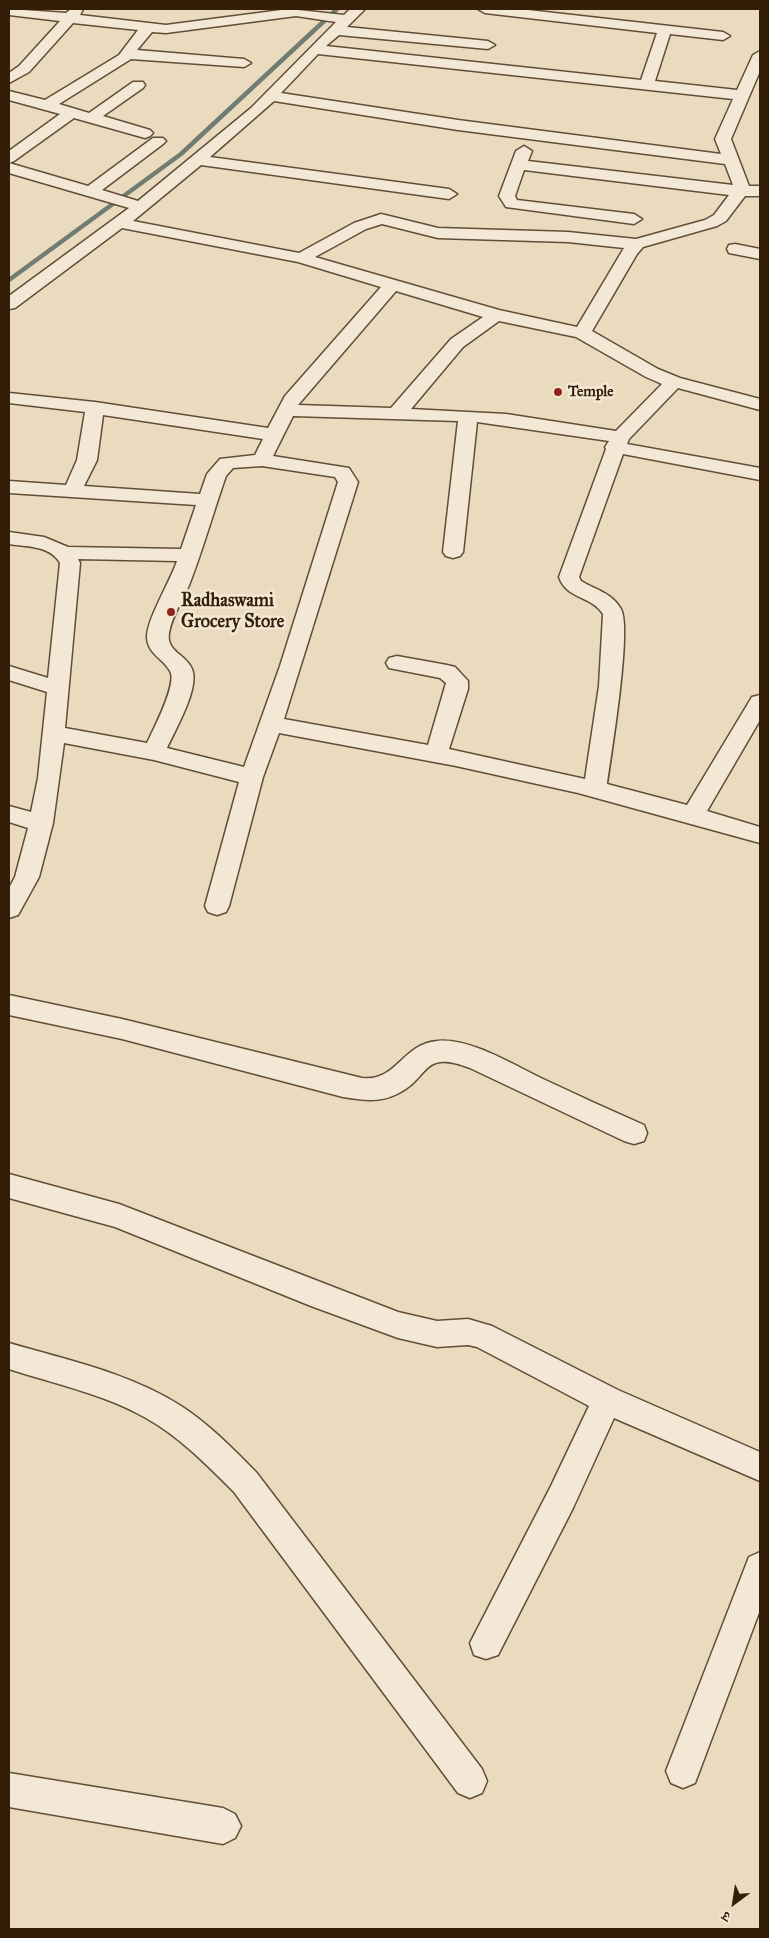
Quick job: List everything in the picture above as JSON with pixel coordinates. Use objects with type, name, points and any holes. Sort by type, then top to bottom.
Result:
[{"type":"street","points":[[9,304],[120,223],[134,204],[198,160],[270,96],[315,48],[358,9]]},
{"type":"street","points":[[485,9],[537,12],[723,36]]},
{"type":"street","points":[[9,11],[74,14],[147,28],[166,29],[249,14],[298,10],[346,19]]},
{"type":"street","points":[[9,79],[24,69],[74,14]]},
{"type":"street","points":[[166,29],[176,16]]},
{"type":"street","points":[[48,105],[128,54],[147,28]]},
{"type":"street","points":[[646,85],[665,29]]},
{"type":"street","points":[[334,30],[488,45]]},
{"type":"street","points":[[315,48],[742,96]]},
{"type":"street","points":[[128,54],[244,63]]},
{"type":"street","points":[[301,258],[360,226],[381,219],[438,233],[568,237],[637,244],[712,222],[720,218],[740,190],[740,181],[723,140],[760,55]]},
{"type":"street","points":[[92,117],[138,84]]},
{"type":"street","points":[[9,95],[92,117],[151,137],[90,192]]},
{"type":"street","points":[[270,96],[530,134],[731,160]]},
{"type":"street","points":[[9,158],[74,112]]},
{"type":"street","points":[[530,134],[507,196],[512,204],[634,219]]},
{"type":"street","points":[[198,160],[449,194]]},
{"type":"street","points":[[518,165],[760,191]]},
{"type":"street","points":[[13,173],[134,204]]},
{"type":"street","points":[[120,223],[301,258],[496,315],[582,333],[652,373],[674,382],[760,404]]},
{"type":"street","points":[[582,333],[630,251],[637,244]]},
{"type":"street","points":[[735,249],[760,254]]},
{"type":"street","points":[[262,460],[291,400],[392,285]]},
{"type":"street","points":[[397,413],[457,343],[496,315]]},
{"type":"street","points":[[595,787],[610,686],[613,614],[611,607],[604,601],[572,585],[568,577],[617,442],[674,382]]},
{"type":"street","points":[[9,398],[95,408],[274,435]]},
{"type":"street","points":[[73,490],[87,460],[95,408]]},
{"type":"street","points":[[286,410],[468,416],[506,420],[617,442],[760,474]]},
{"type":"street","points":[[452,552],[468,416]]},
{"type":"street","points":[[154,752],[180,691],[183,677],[181,670],[166,657],[159,646],[157,634],[189,555],[207,500],[220,468],[227,463],[262,460],[342,472],[348,482],[292,666],[252,776],[217,906]]},
{"type":"street","points":[[9,487],[207,500]]},
{"type":"street","points":[[9,538],[54,546],[65,553],[70,563],[53,733],[41,822],[27,877],[9,909]]},
{"type":"street","points":[[65,553],[189,555]]},
{"type":"street","points":[[397,663],[447,672],[457,681],[457,689],[437,753]]},
{"type":"street","points":[[9,673],[57,688]]},
{"type":"street","points":[[693,814],[760,702]]},
{"type":"street","points":[[271,724],[437,753],[595,787],[760,835]]},
{"type":"street","points":[[53,733],[154,752],[252,776]]},
{"type":"street","points":[[9,814],[41,822]]},
{"type":"street","points":[[9,1005],[122,1029],[334,1083],[370,1090],[392,1084],[422,1057],[436,1051],[453,1053],[482,1063],[634,1133]]},
{"type":"street","points":[[9,1186],[119,1216],[320,1298],[398,1325],[437,1334],[468,1332],[482,1335],[607,1400],[760,1467]]},
{"type":"street","points":[[9,1356],[124,1393],[157,1408],[217,1453],[245,1482],[470,1781]]},
{"type":"street","points":[[486,1643],[562,1497],[607,1400]]},
{"type":"street","points":[[683,1771],[760,1568]]},
{"type":"street","points":[[9,1790],[223,1826]]},
{"type":"waterway","points":[[9,280],[181,154],[337,9]]},
{"type":"place","name":"Temple","points":[[558,392]]},
{"type":"place","name":"Radhaswami Grocery Store","points":[[171,612]]}]
